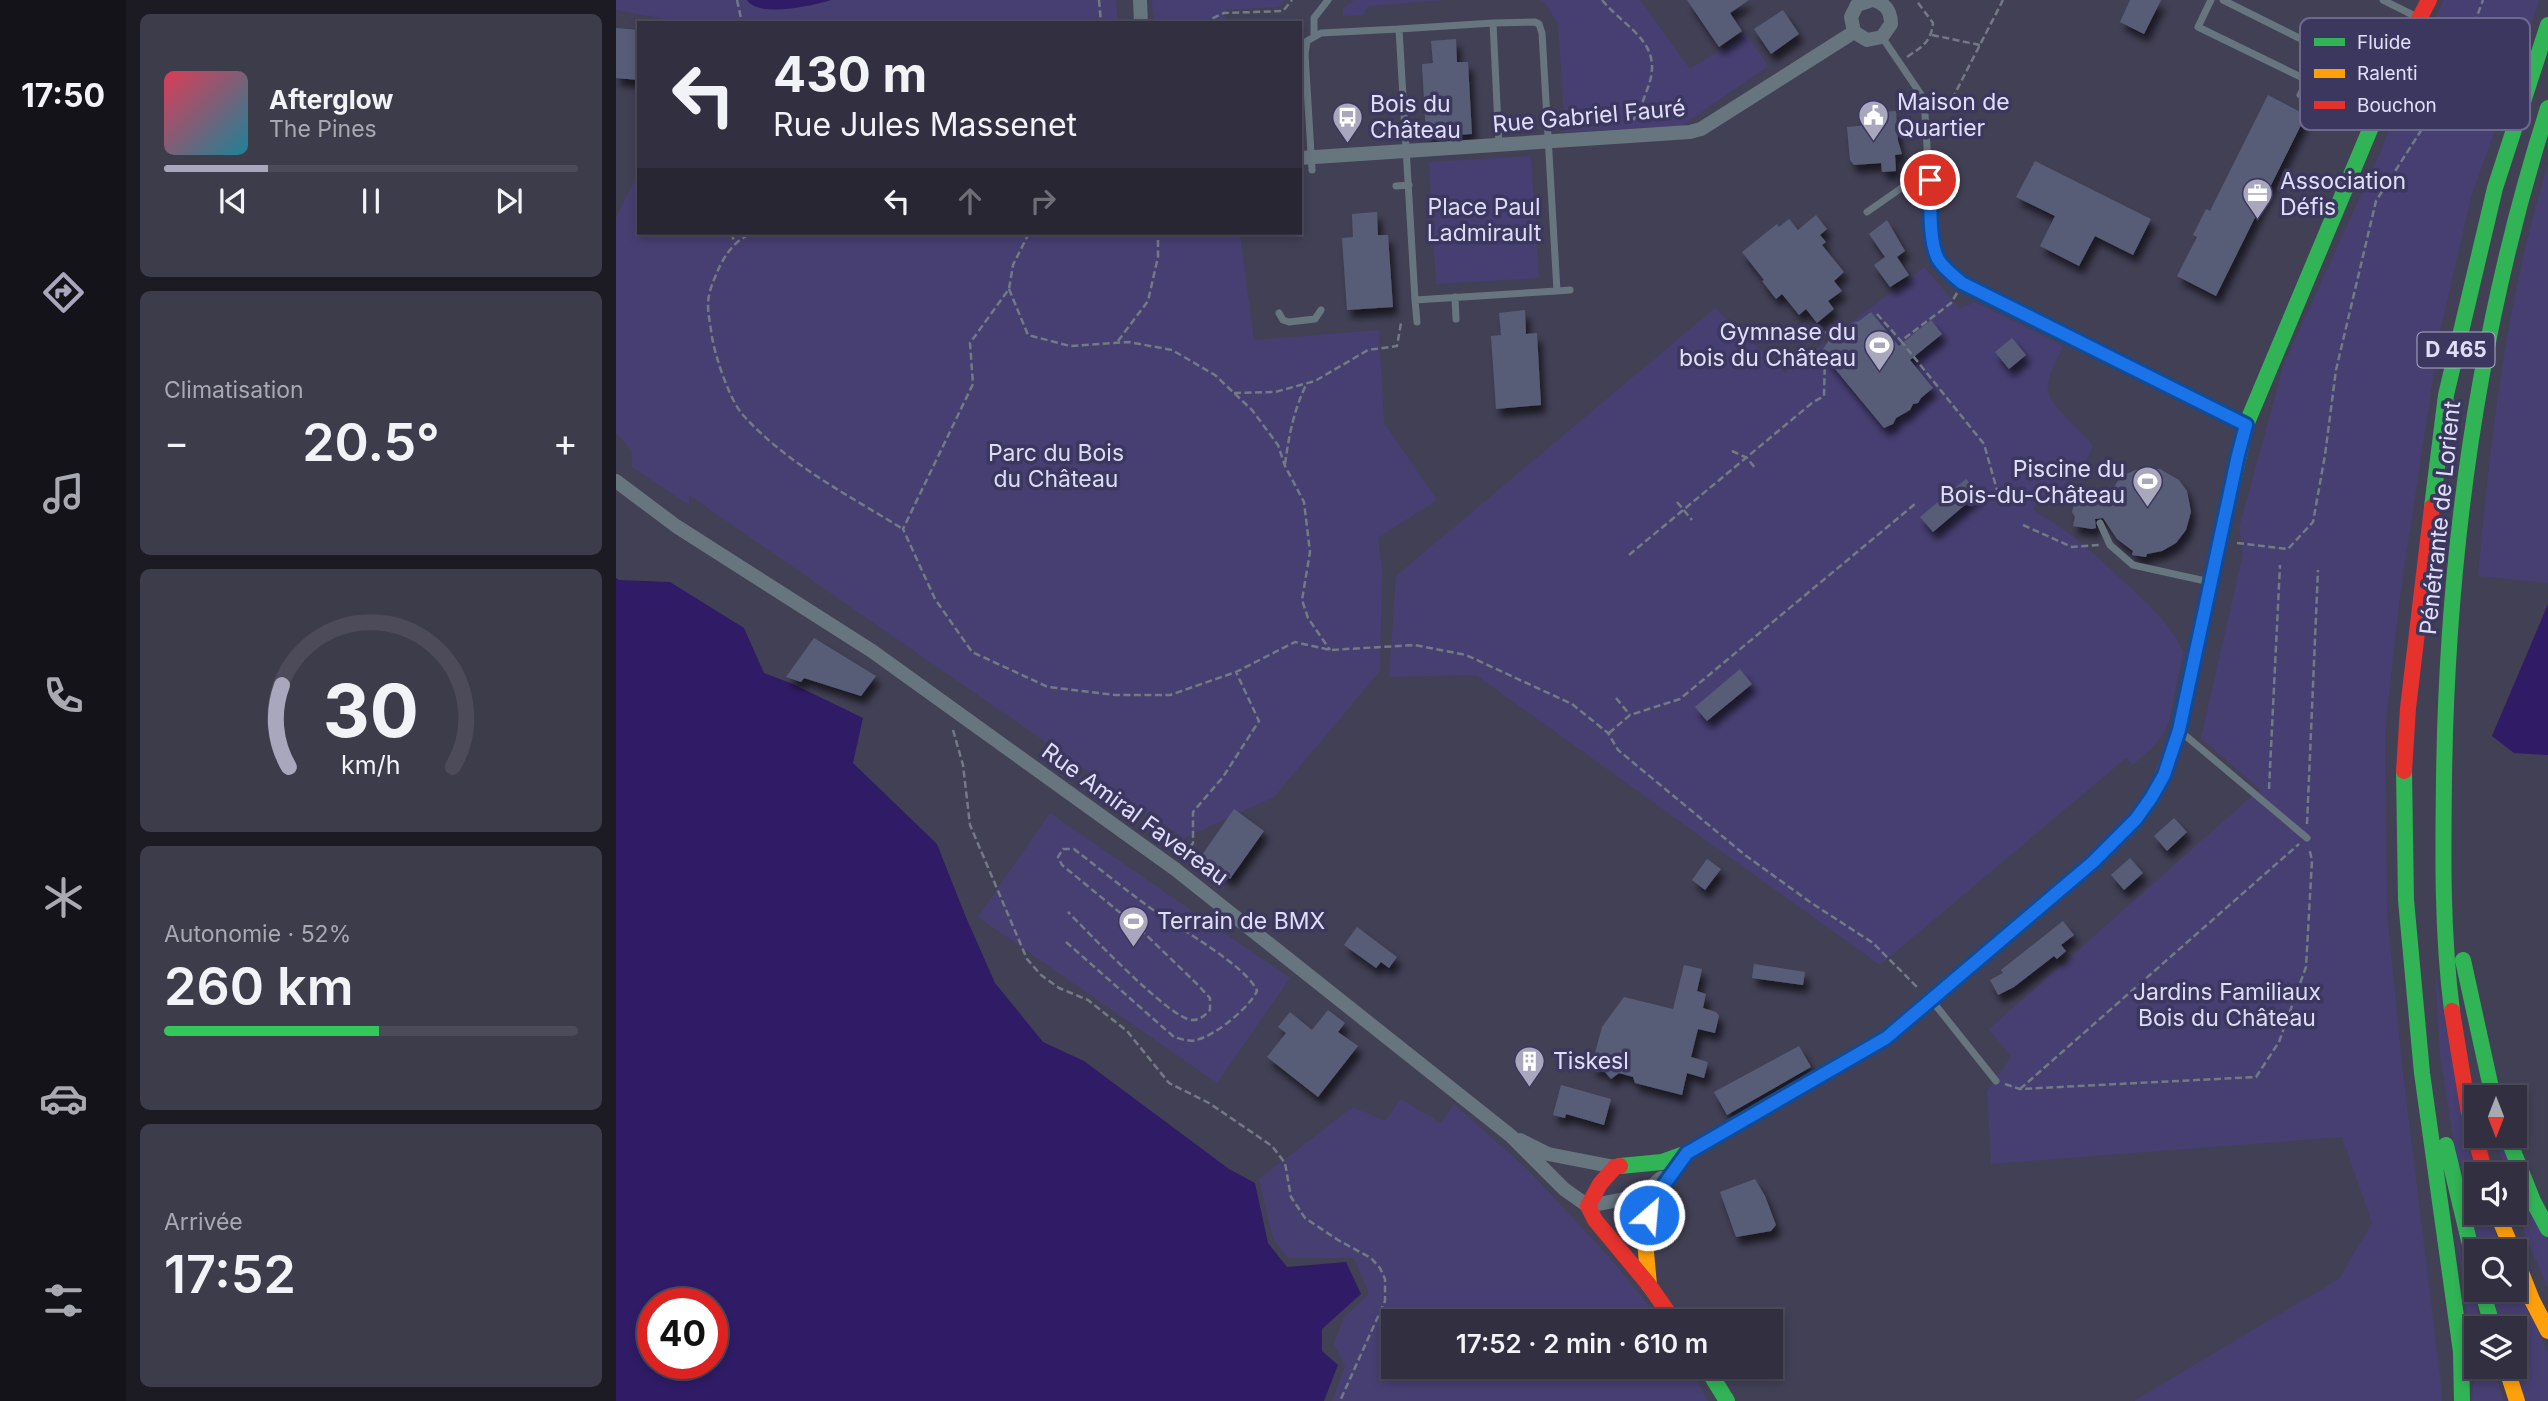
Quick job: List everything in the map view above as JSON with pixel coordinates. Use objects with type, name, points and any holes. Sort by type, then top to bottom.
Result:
[{"type":"main road","points":[[2420,18],[2429,0]]},
{"type":"main road","name":"Pénétrante de Lorient","points":[[2530,80],[2548,25]]},
{"type":"main road","name":"Pénétrante de Lorient","points":[[2444,817],[2447,671],[2456,553],[2468,452],[2490,323],[2521,195],[2548,108]]},
{"type":"main road","points":[[1588,1206],[1600,1184],[1615,1167],[1662,1162],[1687,1153],[1886,1038],[2093,862],[2136,819],[2164,775],[2179,730],[2246,425],[2371,130]]},
{"type":"main road","name":"Pénétrante de Lorient","points":[[2410,684],[2446,395],[2495,188],[2514,130]]},
{"type":"main road","points":[[2410,684],[2416,744],[2420,883],[2429,1025],[2449,1158],[2469,1239]]},
{"type":"main road","points":[[2410,684],[2404,778],[2407,913],[2422,1073],[2461,1352],[2462,1401]]},
{"type":"main road","points":[[2444,817],[2455,880],[2467,986],[2490,1085]]},
{"type":"main road","points":[[2444,817],[2444,926],[2456,1047],[2482,1162]]},
{"type":"main road","points":[[2512,1148],[2533,1201],[2548,1229]]},
{"type":"main road","points":[[1649,1285],[1645,1241],[1653,1200],[1687,1153]]},
{"type":"main road","name":"Rue Amiral Favereau","points":[[1588,1206],[1595,1220],[1666,1309]]},
{"type":"main road","points":[[2527,1287],[2548,1331]]},
{"type":"main road","points":[[1713,1379],[1727,1401]]},
{"type":"main road","points":[[2510,1379],[2517,1401]]},
{"type":"street","points":[[1140,0],[1141,21]]},
{"type":"street","points":[[1887,9],[1900,0]]},
{"type":"street","points":[[1864,1],[1881,3],[1887,9],[1891,24],[1882,37],[1867,40],[1854,32],[1850,18],[1864,1]]},
{"type":"street","name":"Rue Gabriel Fauré","points":[[1308,162],[1407,152],[1679,134],[1701,129],[1854,32]]},
{"type":"street","name":"Rue Amiral Favereau","points":[[616,481],[676,526],[872,651],[1175,869],[1511,1136],[1564,1189],[1588,1206]]},
{"type":"street","points":[[1511,1136],[1548,1154],[1615,1167]]},
{"type":"street","points":[[1588,1206],[1640,1196],[1687,1153]]},
{"type":"lane","points":[[1314,37],[1314,18],[1328,0]]},
{"type":"lane","points":[[2210,0],[2198,27],[2300,77]]},
{"type":"lane","points":[[2223,0],[2300,38]]},
{"type":"lane","points":[[2384,0],[2420,18]]},
{"type":"lane","points":[[1308,162],[1304,54],[1307,41],[1321,33],[1530,21],[1539,24],[1542,33],[1557,291]]},
{"type":"lane","points":[[1493,23],[1499,146]]},
{"type":"lane","points":[[1399,29],[1417,322]]},
{"type":"lane","points":[[1882,37],[1924,99],[1933,242],[1938,258],[1948,271],[1962,283],[2246,425]]},
{"type":"lane","points":[[1867,212],[1910,182],[1930,180]]},
{"type":"lane","points":[[1396,186],[1409,185]]},
{"type":"lane","points":[[1415,300],[1570,290]]},
{"type":"lane","points":[[1455,297],[1456,319]]},
{"type":"lane","points":[[1279,313],[1286,321],[1300,321],[1315,319],[1321,310]]},
{"type":"lane","points":[[2100,523],[2110,545],[2133,565],[2211,582]]},
{"type":"lane","points":[[2179,730],[2307,838]]},
{"type":"lane","points":[[1930,999],[1996,1081]]},
{"type":"path","points":[[737,0],[742,21]]},
{"type":"path","points":[[1099,0],[1101,21]]},
{"type":"path","points":[[1207,21],[1224,13],[1283,12],[1292,0]]},
{"type":"path","points":[[1602,0],[1645,43],[1651,55],[1653,69],[1636,116],[1615,139]]},
{"type":"path","points":[[1899,62],[1928,43],[1932,35],[1933,23],[1916,0]]},
{"type":"path","points":[[1926,110],[1948,107],[2003,0]]},
{"type":"path","points":[[2476,18],[2483,0]]},
{"type":"path","points":[[1932,35],[1980,44]]},
{"type":"path","points":[[2220,541],[2288,549],[2313,522],[2336,370],[2376,201],[2421,130]]},
{"type":"path","points":[[732,235],[736,243]]},
{"type":"path","points":[[748,235],[736,243],[721,261],[707,297],[715,356],[741,414],[815,475],[904,529],[935,599],[972,652],[1048,687],[1115,695],[1170,695],[1236,672],[1295,642],[1331,650],[1415,645],[1465,655],[1573,704],[1608,733],[1618,750],[1745,855],[1873,943],[1930,999]]},
{"type":"path","points":[[904,529],[973,383],[970,343],[1009,289],[1013,265],[1028,235]]},
{"type":"path","points":[[1117,342],[1148,301],[1158,257],[1158,235]]},
{"type":"path","points":[[1901,341],[1951,303],[1962,283]]},
{"type":"path","points":[[1009,289],[1028,335],[1070,346],[1117,342],[1172,350],[1215,375],[1252,410],[1278,445],[1285,466],[1304,502],[1310,552],[1302,600],[1308,618],[1331,650]]},
{"type":"path","points":[[1877,314],[1984,444],[1997,491]]},
{"type":"path","points":[[1234,393],[1276,392],[1307,383],[1368,350],[1397,346],[1401,323]]},
{"type":"path","points":[[1629,555],[1824,396],[1825,357]]},
{"type":"path","points":[[1285,466],[1289,430],[1297,403],[1307,383]]},
{"type":"path","points":[[1732,452],[1747,458],[1756,468]]},
{"type":"path","points":[[1677,502],[1692,520]]},
{"type":"path","points":[[1608,733],[1630,715],[1680,699],[1915,504]]},
{"type":"path","points":[[2023,525],[2072,547],[2110,545]]},
{"type":"path","points":[[2268,806],[2280,565]]},
{"type":"path","points":[[1996,1081],[2020,1089],[2256,1077],[2279,1042],[2306,967],[2312,860],[2307,838],[2318,570]]},
{"type":"path","points":[[1175,869],[1193,843],[1193,812],[1223,777],[1259,721],[1236,672]]},
{"type":"path","points":[[1616,698],[1630,715]]},
{"type":"path","points":[[952,710],[947,718],[959,746],[971,825],[1027,959],[1041,975],[1059,988],[1088,1000],[1127,1031],[1169,1083],[1209,1103],[1272,1146],[1285,1163],[1291,1197],[1306,1218],[1371,1258],[1380,1268],[1385,1279],[1385,1301],[1340,1401]]},
{"type":"path","points":[[2020,1089],[2307,838]]},
{"type":"path","points":[[1066,942],[1174,1037],[1194,1041],[1212,1035],[1252,1001],[1256,991],[1253,982],[1234,966],[1156,912],[1074,849],[1063,849],[1058,857],[1062,865],[1140,929],[1197,984],[1210,998],[1210,1010],[1202,1018],[1189,1021],[1174,1012],[1106,951],[1069,912]]},
{"type":"green space","points":[[616,0],[1116,0],[1118,21],[675,21],[616,10]]},
{"type":"green space","points":[[1152,0],[1285,0],[1278,7],[1225,10],[1225,21],[1153,21]]},
{"type":"green space","points":[[1354,0],[1446,0],[1368,6],[1363,15],[1343,16],[1343,8]]},
{"type":"green space","points":[[1539,0],[1640,0],[1690,69],[1746,33],[1768,66],[1681,126],[1565,132],[1558,24],[1546,4]]},
{"type":"green space","points":[[2444,0],[2539,0],[2530,28],[2530,18],[2435,18]]},
{"type":"green space","name":"Jardins Familiaux Bois du Château","points":[[2389,130],[2495,130],[2471,197],[2440,332],[2399,603],[2385,731],[2387,912],[2441,1401],[2134,1401],[2339,1279],[2372,1223],[2342,1137],[1991,1164],[1987,1091],[2011,1057],[1989,1029],[2260,789],[2201,738],[2243,554],[2239,528],[2284,364]]},
{"type":"green space","name":"Place Paul Ladmirault","points":[[1531,156],[1539,278],[1436,284],[1429,162]]},
{"type":"green space","points":[[2548,165],[2548,583],[2478,576],[2502,368],[2521,266]]},
{"type":"green space","name":"Parc du Bois du Château","points":[[637,176],[637,235],[1240,235],[1254,340],[1379,330],[1384,423],[1437,500],[1378,538],[1382,570],[1380,671],[1274,797],[1184,838],[689,495],[689,505],[632,467],[632,451],[616,433],[616,218]]},
{"type":"green space","points":[[1924,267],[1960,309],[1975,302],[2063,346],[2050,374],[2048,391],[2057,408],[2093,446],[2077,473],[2036,504],[2033,510],[2081,542],[2141,597],[2165,622],[2183,652],[2169,721],[2154,746],[2133,765],[2126,758],[1880,965],[1476,675],[1389,677],[1396,576],[1715,308],[1785,373]]},
{"type":"green space","name":"Terrain de BMX","points":[[1050,813],[1290,978],[1217,1083],[978,917]]},
{"type":"green space","points":[[2435,969],[2464,1120],[2464,1148],[2469,1148],[2472,1162],[2464,1162],[2464,1197],[2460,1181],[2440,1054]]},
{"type":"green space","points":[[1401,1099],[1441,1123],[1454,1104],[1528,1170],[1612,1260],[1651,1309],[1381,1309],[1381,1379],[1696,1379],[1708,1401],[1332,1401],[1345,1366],[1334,1344],[1344,1317],[1369,1294],[1354,1258],[1288,1258],[1273,1239],[1259,1179],[1353,1107],[1385,1121]]},
{"type":"green space","points":[[2498,1148],[2505,1148],[2511,1162],[2503,1162]]},
{"type":"green space","points":[[2527,1196],[2548,1241],[2548,1288],[2527,1239],[2522,1225],[2527,1225]]},
{"type":"green space","points":[[2471,1225],[2492,1225],[2498,1239],[2475,1239]]},
{"type":"green space","points":[[2457,1238],[2464,1263],[2464,1292]]},
{"type":"green space","points":[[2465,1302],[2475,1302],[2479,1316],[2467,1316]]},
{"type":"green space","points":[[2494,1302],[2525,1302],[2548,1352],[2548,1401],[2526,1401],[2519,1379],[2527,1379],[2527,1316],[2498,1316]]},
{"type":"green space","points":[[2473,1379],[2497,1379],[2504,1401],[2472,1401]]},
{"type":"shaded area","points":[[747,0],[831,0],[773,9],[753,5]]},
{"type":"shaded area","points":[[616,578],[670,582],[744,628],[764,673],[863,718],[853,763],[937,844],[995,983],[1043,1042],[1084,1061],[1229,1169],[1255,1183],[1268,1243],[1287,1267],[1346,1262],[1361,1294],[1322,1329],[1322,1351],[1338,1365],[1324,1401],[616,1401]]},
{"type":"shaded area","points":[[2548,604],[2548,755],[2514,753],[2492,736]]},
{"type":"building","points":[[1687,0],[1749,0],[1730,13],[1742,31],[1719,47]]},
{"type":"building","points":[[2130,0],[2161,0],[2144,34],[2120,22]]},
{"type":"building","points":[[1783,10],[1799,34],[1771,54],[1754,29]]},
{"type":"building","points":[[616,28],[637,30],[637,80],[616,78]]},
{"type":"building","points":[[1456,39],[1457,62],[1468,62],[1472,134],[1426,137],[1422,64],[1433,63],[1431,41]]},
{"type":"building","points":[[2268,95],[2300,112],[2300,127],[2216,296],[2177,276],[2197,237],[2193,235],[2206,209],[2210,211]]},
{"type":"building","name":"Maison de Quartier","points":[[1896,111],[1898,141],[1902,154],[1895,155],[1896,171],[1882,172],[1881,163],[1854,165],[1850,160],[1847,127],[1870,125],[1870,113]]},
{"type":"building","points":[[2035,161],[2151,219],[2133,255],[2095,236],[2079,266],[2040,246],[2055,216],[2016,197]]},
{"type":"building","points":[[1377,212],[1378,235],[1388,235],[1393,307],[1347,310],[1342,238],[1353,237],[1352,214]]},
{"type":"building","points":[[1816,215],[1827,229],[1820,235],[1826,242],[1822,245],[1844,272],[1834,281],[1842,291],[1828,301],[1834,309],[1817,323],[1806,309],[1799,315],[1782,294],[1776,299],[1742,252],[1777,224],[1779,227],[1789,219],[1798,230]]},
{"type":"building","points":[[1887,220],[1905,251],[1897,257],[1909,275],[1890,287],[1874,265],[1885,257],[1869,234]]},
{"type":"building","points":[[1525,310],[1526,334],[1537,333],[1541,405],[1496,409],[1491,336],[1501,335],[1499,313]]},
{"type":"building","name":"Gymnase du bois du Château","points":[[1871,312],[1899,346],[1931,320],[1942,334],[1910,360],[1933,388],[1918,403],[1913,404],[1910,410],[1896,418],[1893,424],[1884,428],[1821,352],[1830,339],[1824,332],[1859,321]]},
{"type":"building","points":[[2012,338],[2026,355],[2009,369],[1995,352]]},
{"type":"building","name":"Piscine du Bois-du-Château","points":[[2141,468],[2160,469],[2179,480],[2187,491],[2191,512],[2186,530],[2176,543],[2162,551],[2147,554],[2146,557],[2132,555],[2133,551],[2117,539],[2103,518],[2095,519],[2096,528],[2073,526],[2075,517],[2072,512],[2077,493],[2106,500],[2121,476]]},
{"type":"building","points":[[1966,479],[1979,493],[1933,532],[1920,517]]},
{"type":"building","points":[[814,638],[876,676],[861,696],[804,678],[801,682],[786,677]]},
{"type":"building","points":[[1740,669],[1752,684],[1707,721],[1695,707]]},
{"type":"building","points":[[1234,809],[1264,831],[1230,879],[1200,858]]},
{"type":"building","points":[[2174,818],[2187,832],[2167,851],[2154,836]]},
{"type":"building","points":[[2130,858],[2143,873],[2124,890],[2111,875]]},
{"type":"building","points":[[1707,859],[1721,869],[1705,890],[1692,880]]},
{"type":"building","points":[[2063,921],[2074,935],[2061,945],[2066,951],[2057,959],[2054,956],[2014,987],[1998,995],[1990,980],[2003,973],[2001,970]]},
{"type":"building","points":[[1357,927],[1397,957],[1389,968],[1381,962],[1376,968],[1344,945]]},
{"type":"building","points":[[1754,964],[1805,972],[1803,985],[1752,978]]},
{"type":"building","points":[[1684,965],[1702,969],[1697,991],[1706,994],[1703,1008],[1716,1012],[1719,1016],[1715,1033],[1698,1029],[1691,1057],[1708,1062],[1704,1078],[1687,1073],[1682,1095],[1635,1083],[1633,1077],[1619,1073],[1611,1079],[1604,1071],[1591,1068],[1602,1027],[1624,997],[1673,1009]]},
{"type":"building","points":[[1328,1010],[1345,1023],[1338,1032],[1358,1046],[1318,1097],[1267,1057],[1286,1033],[1278,1027],[1290,1012],[1312,1030]]},
{"type":"building","points":[[1799,1046],[1811,1067],[1727,1115],[1714,1092]]},
{"type":"building","points":[[1561,1085],[1611,1099],[1604,1125],[1566,1114],[1565,1118],[1553,1115]]},
{"type":"building","points":[[1755,1179],[1776,1225],[1771,1231],[1736,1237],[1720,1192]]},
{"type":"traffic: fast","points":[[2530,80],[2548,25]]},
{"type":"traffic: fast","points":[[2452,1011],[2445,924],[2444,779],[2446,693],[2460,523],[2485,356],[2524,190],[2548,108]]},
{"type":"traffic: fast","points":[[2220,537],[2246,425],[2370,130]]},
{"type":"traffic: fast","points":[[2432,507],[2446,395],[2495,188],[2514,130]]},
{"type":"traffic: fast","points":[[2404,771],[2406,900],[2422,1073],[2461,1352],[2462,1401]]},
{"type":"traffic: fast","points":[[1620,1166],[1662,1162],[1687,1153],[1886,1038],[2093,862],[2136,819],[2152,798],[2161,780]]},
{"type":"traffic: fast","points":[[2463,960],[2490,1085]]},
{"type":"traffic: fast","points":[[2446,1145],[2469,1239]]},
{"type":"traffic: fast","points":[[2512,1148],[2533,1201],[2548,1229]]},
{"type":"traffic: fast","points":[[2485,1302],[2490,1316]]},
{"type":"traffic: fast","points":[[1713,1379],[1727,1401]]},
{"type":"traffic: slow","points":[[1649,1285],[1645,1241],[1653,1200],[1687,1153]]},
{"type":"traffic: slow","points":[[2502,1225],[2508,1239]]},
{"type":"traffic: slow","points":[[2527,1287],[2548,1331]]},
{"type":"traffic: slow","points":[[2510,1379],[2517,1401]]},
{"type":"traffic: jam","points":[[2420,18],[2429,0]]},
{"type":"traffic: jam","points":[[2404,771],[2408,708],[2432,507]]},
{"type":"traffic: jam","points":[[2161,780],[2179,730],[2220,537]]},
{"type":"traffic: jam","points":[[2452,1011],[2468,1108],[2482,1162]]},
{"type":"traffic: jam","points":[[1620,1166],[1615,1167],[1600,1184],[1588,1206],[1595,1220],[1666,1309]]},
{"type":"place","name":"Maison de Quartier","points":[[1874,142]]},
{"type":"place","name":"Bois du Château","points":[[1347,144]]},
{"type":"place","name":"Association Défis","points":[[2257,221]]},
{"type":"place","name":"Gymnase du bois du Château","points":[[1879,372]]},
{"type":"place","name":"Piscine du Bois-du-Château","points":[[2148,509]]},
{"type":"place","name":"Terrain de BMX","points":[[1134,948]]},
{"type":"place","name":"Tiskesl","points":[[1530,1088]]},
{"type":"route","points":[[1649,1215],[1653,1200],[1691,1149],[1886,1038],[2093,862],[2136,819],[2151,798],[2164,775],[2179,730],[2246,425],[1962,283],[1938,258],[1933,242],[1930,180]]}]
